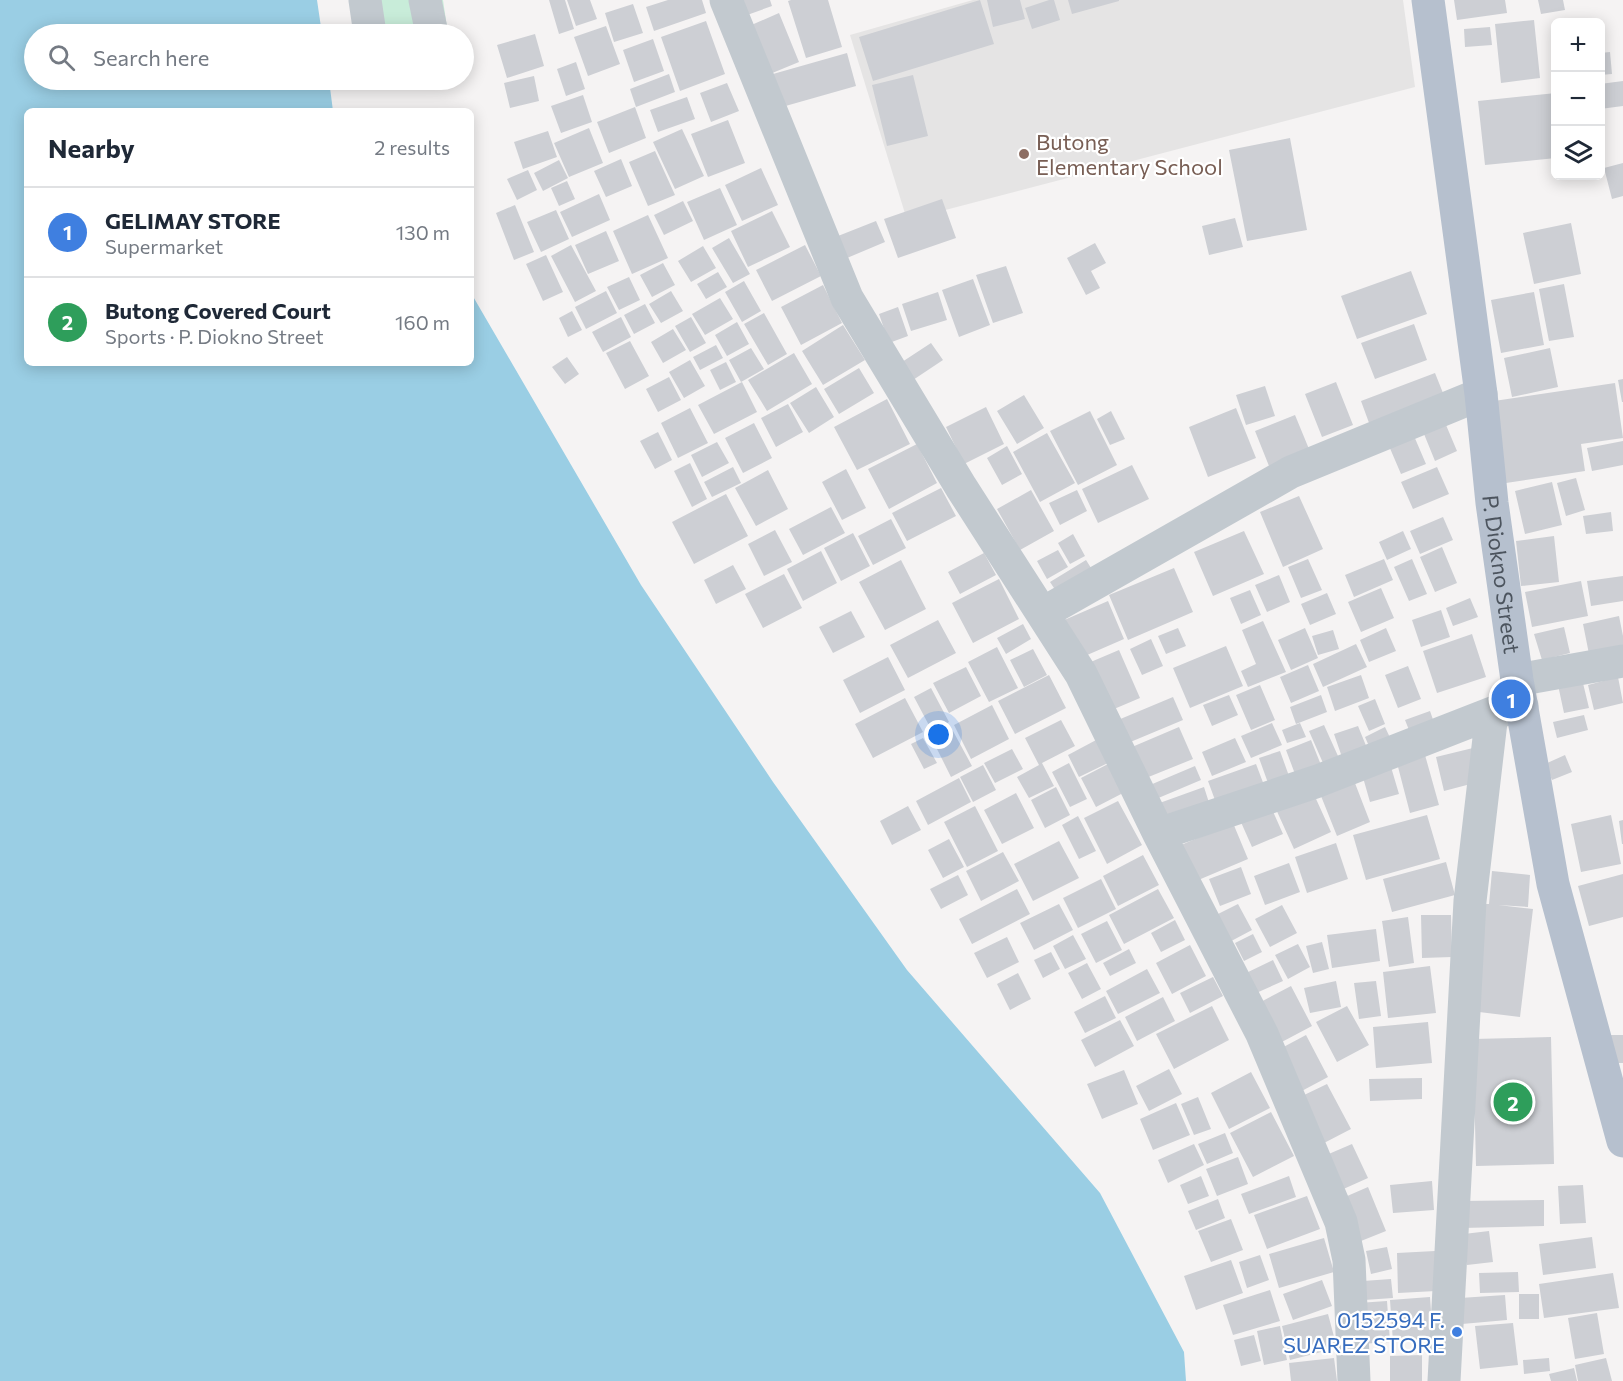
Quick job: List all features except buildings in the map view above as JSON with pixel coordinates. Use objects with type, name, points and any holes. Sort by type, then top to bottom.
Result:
[{"type":"main road","name":"P. Diokno Street","points":[[1428,0],[1481,394],[1510,700],[1553,884],[1613,1069],[1623,1141]]},
{"type":"street","points":[[365,0],[369,24]]},
{"type":"street","points":[[425,0],[430,24]]},
{"type":"street","points":[[726,0],[847,298],[961,487],[1081,674],[1159,834],[1262,1034],[1341,1222],[1349,1260],[1354,1381]]},
{"type":"street","points":[[1043,613],[1292,472],[1481,394]]},
{"type":"street","points":[[1159,834],[1318,781],[1510,700],[1623,661]]},
{"type":"street","points":[[1444,1381],[1470,901],[1510,700]]},
{"type":"shaded area","name":"Butong Elementary School","points":[[973,0],[1403,0],[1415,87],[907,220],[850,35]]},
{"type":"green space","points":[[353,0],[443,0],[447,24],[357,24]]},
{"type":"water","points":[[0,0],[317,0],[321,24],[24,24],[24,90],[330,90],[333,108],[24,108],[24,366],[474,366],[474,298],[641,585],[773,782],[907,970],[1100,1193],[1184,1352],[1186,1381],[0,1381]]},
{"type":"place","name":"Butong Elementary School","points":[[1024,154]]},
{"type":"place","name":"GELIMAY STORE","points":[[1511,699]]},
{"type":"place","name":"Butong Covered Court","points":[[1513,1102]]},
{"type":"place","name":"0152594 F. SUAREZ STORE","points":[[1457,1332]]}]
